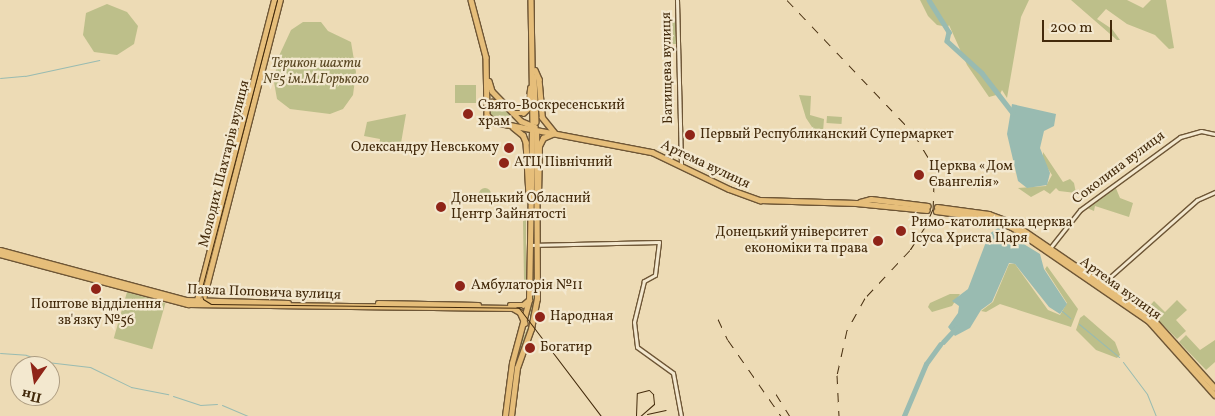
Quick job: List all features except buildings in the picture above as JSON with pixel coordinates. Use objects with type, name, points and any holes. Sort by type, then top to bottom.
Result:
[{"type":"main road","name":"Молодих Шахтарів вулиця","points":[[199,303],[274,0]]},
{"type":"main road","name":"Молодих Шахтарів вулиця","points":[[199,303],[280,0]]},
{"type":"main road","name":"Артема вулиця","points":[[471,0],[486,57],[488,78],[487,107]]},
{"type":"main road","points":[[508,124],[513,121],[513,114],[523,113],[528,108],[534,69],[532,0]]},
{"type":"main road","points":[[534,69],[539,79],[542,117],[555,133],[543,138],[539,146],[537,201]]},
{"type":"main road","name":"Артема вулиця","points":[[488,78],[492,91],[513,114],[525,124],[546,131]]},
{"type":"main road","points":[[532,78],[534,122]]},
{"type":"main road","points":[[503,103],[492,102],[487,107],[489,120],[502,123],[521,132],[526,142],[530,198]]},
{"type":"main road","name":"Артема вулиця","points":[[502,123],[652,152],[749,198],[803,204],[856,203],[927,208],[876,200],[856,203]]},
{"type":"main road","points":[[505,416],[513,374],[531,329],[537,299],[538,245],[534,133],[530,198],[529,300],[525,320],[511,364],[513,374],[511,416]]},
{"type":"main road","points":[[871,204],[876,200]]},
{"type":"main road","name":"Артема вулиця","points":[[1215,388],[1157,324],[1102,284],[1004,218],[937,209],[988,218],[1012,227],[1149,321],[1215,395]]},
{"type":"main road","name":"Павла Поповича вулиця","points":[[0,250],[199,303],[523,305],[529,300]]},
{"type":"main road","name":"Павла Поповича вулиця","points":[[0,254],[199,303],[510,308],[520,312],[525,320]]},
{"type":"main road","points":[[512,305],[531,329]]},
{"type":"main road","points":[[511,364],[517,368]]},
{"type":"street","name":"Батищева вулиця","points":[[677,0],[681,165]]},
{"type":"street","name":"Соколина вулиця","points":[[1050,248],[1080,210],[1180,137],[1201,131],[1215,134]]},
{"type":"street","points":[[1102,284],[1197,200],[1215,192]]},
{"type":"street","points":[[530,245],[659,242],[655,274],[644,282],[634,322],[637,347],[673,373],[681,416]]},
{"type":"green space","points":[[920,0],[1029,0],[1021,17],[1007,98],[1002,90],[1000,94],[989,97],[967,65],[949,25],[948,27],[937,25],[928,16]]},
{"type":"green space","points":[[1071,0],[1127,0],[1143,8],[1151,0],[1166,0],[1174,48],[1169,49],[1155,35],[1127,24],[1106,9],[1097,19],[1112,29],[1120,40],[1117,40]]},
{"type":"green space","points":[[107,4],[127,12],[138,26],[134,44],[117,55],[94,52],[83,35],[86,13]]},
{"type":"green space","points":[[676,21],[677,44],[672,44],[672,22]]},
{"type":"green space","name":"Терикон шахти №5 ім.М.Горького","points":[[303,22],[321,22],[328,31],[351,42],[356,72],[353,95],[343,109],[330,114],[290,109],[277,99],[274,82],[278,58],[291,30]]},
{"type":"green space","points":[[455,85],[476,85],[476,103],[455,103]]},
{"type":"green space","points":[[799,95],[811,96],[810,115],[824,119],[823,132],[840,138],[818,136],[806,118]]},
{"type":"green space","points":[[495,104],[503,106],[512,116],[509,122],[494,120],[489,114]]},
{"type":"green space","points":[[406,114],[400,149],[379,146],[380,139],[364,136],[367,122]]},
{"type":"green space","points":[[827,116],[842,117],[841,124],[827,123]]},
{"type":"green space","points":[[1043,152],[1063,182],[1070,179],[1074,183],[1076,193],[1059,191],[1056,188],[1050,194],[1044,190],[1031,197],[1018,188],[1046,186],[1052,175],[1043,161]]},
{"type":"green space","points":[[1115,186],[1120,198],[1133,203],[1129,217],[1095,206],[1094,211],[1087,208]]},
{"type":"green space","points":[[483,188],[487,188],[491,194],[487,200],[483,200],[479,196],[479,192]]},
{"type":"green space","points":[[526,220],[526,280],[524,280],[523,221]]},
{"type":"green space","points":[[534,247],[535,300],[531,316],[529,315]]},
{"type":"green space","points":[[1009,264],[1015,264],[1048,310],[1060,315],[1067,303],[1045,269],[1047,266],[1078,309],[1071,327],[1000,304],[986,312],[981,311],[993,302]]},
{"type":"green space","points":[[127,292],[165,303],[152,349],[114,338]]},
{"type":"green space","points":[[950,294],[960,294],[952,306],[932,312],[928,307],[930,303]]},
{"type":"green space","points":[[1177,300],[1187,310],[1176,320],[1186,331],[1177,339],[1147,309],[1154,301],[1165,312]]},
{"type":"green space","points":[[1084,315],[1115,342],[1120,355],[1117,358],[1096,350],[1076,330],[1080,318]]},
{"type":"green space","points":[[529,324],[530,327],[514,366],[517,353]]},
{"type":"green space","points":[[1186,335],[1200,350],[1215,340],[1215,362],[1206,370],[1179,342]]},
{"type":"water","points":[[1012,104],[1056,114],[1054,126],[1044,131],[1040,148],[1050,173],[1047,185],[1027,188],[1018,181],[1007,134]]},
{"type":"water","points":[[998,228],[1040,254],[1044,269],[1067,304],[1060,314],[1049,307],[1015,264],[1009,263],[992,302],[981,310],[970,328],[955,336],[948,327],[958,313],[959,306],[952,301],[968,289],[989,234]]},
{"type":"waterway","points":[[929,0],[949,32],[947,41],[982,73],[1013,113]]},
{"type":"waterway","points":[[0,78],[25,76],[99,60]]},
{"type":"waterway","points":[[1062,311],[1070,318]]},
{"type":"waterway","points":[[1079,324],[1119,357]]},
{"type":"waterway","points":[[943,342],[956,328]]},
{"type":"waterway","points":[[904,416],[926,364],[940,345]]},
{"type":"waterway","points":[[0,353],[26,355],[47,362],[90,367],[131,387],[168,394]]},
{"type":"waterway","points":[[1123,362],[1147,394],[1156,416]]},
{"type":"waterway","points":[[173,396],[200,405],[217,404]]},
{"type":"waterway","points":[[222,405],[248,416]]},
{"type":"tram line","points":[[277,0],[201,292],[203,299],[211,304],[519,308],[601,416]]},
{"type":"tram line","points":[[636,416],[637,393],[649,390],[653,394],[654,404],[640,416]]},
{"type":"tram line","points":[[647,414],[666,410]]},
{"type":"railway","points":[[787,0],[914,134],[929,159],[934,183],[933,209],[925,227],[910,250],[865,298],[847,330],[837,375],[839,416]]},
{"type":"railway","points":[[718,319],[728,340],[781,416]]},
{"type":"railway","points":[[776,394],[790,416]]},
{"type":"place","name":"Свято-Воскресенський храм","points":[[468,114]]},
{"type":"place","name":"Первый Республиканский Супермаркет","points":[[690,135]]},
{"type":"place","name":"Олександру Невському","points":[[509,148]]},
{"type":"place","name":"АТЦ Північний","points":[[504,163]]},
{"type":"place","name":"Церква «Дом Євангелія»","points":[[919,175]]},
{"type":"place","name":"Донецький Обласний Центр Зайнятості","points":[[441,207]]},
{"type":"place","name":"Римо-католицька церква Ісуса Христа Царя","points":[[901,231]]},
{"type":"place","name":"Донецький університет економіки та права","points":[[878,241]]},
{"type":"place","name":"Амбулаторія №11","points":[[460,286]]},
{"type":"place","name":"Поштове відділення зв'язку №56","points":[[96,289]]},
{"type":"place","name":"Народная","points":[[540,317]]},
{"type":"place","name":"Богатир","points":[[530,348]]}]
